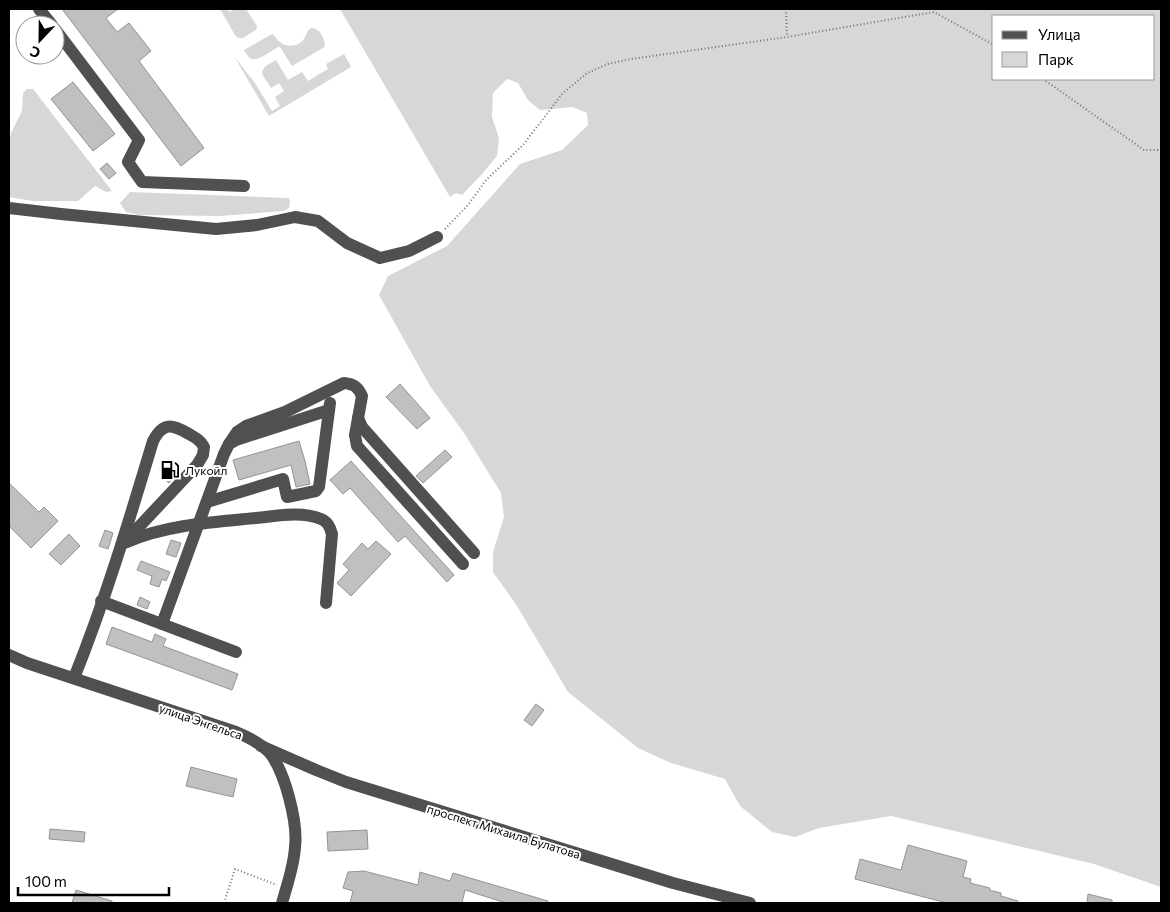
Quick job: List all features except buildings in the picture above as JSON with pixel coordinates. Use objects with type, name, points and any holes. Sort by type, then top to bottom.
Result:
[{"type":"street","points":[[65,42],[139,140],[128,162],[142,182],[244,186]]},
{"type":"street","points":[[9,208],[216,229],[295,217],[318,221],[347,243],[380,258],[409,251],[437,237]]},
{"type":"street","points":[[162,624],[229,444],[237,432],[246,426],[285,412],[344,383],[356,386],[362,396],[355,435],[357,446],[463,564]]},
{"type":"street","points":[[207,502],[283,479],[287,497],[316,491],[319,487],[331,390]]},
{"type":"street","points":[[229,444],[236,440],[329,410]]},
{"type":"street","points":[[358,418],[362,427],[474,553]]},
{"type":"street","points":[[74,678],[84,655],[121,546],[156,434],[164,427],[172,426],[178,427],[201,441],[204,447],[203,456],[197,465],[121,546]]},
{"type":"street","points":[[121,546],[137,538],[198,525],[295,515],[322,519],[329,525],[332,534],[326,602]]},
{"type":"street","points":[[102,601],[236,652]]},
{"type":"street","name":"улица Энгельса","points":[[9,655],[27,663],[245,735],[268,752],[278,768],[292,808],[296,832],[296,848],[282,903]]},
{"type":"street","name":"проспект Михаила Булатова","points":[[261,746],[346,782],[673,883],[750,903]]},
{"type":"path","points":[[786,9],[788,37]]},
{"type":"path","points":[[437,237],[468,205],[486,180],[523,145],[563,93],[587,73],[608,64],[631,59],[788,37],[934,12],[992,44]]},
{"type":"path","points":[[1044,80],[1144,150],[1161,150]]},
{"type":"path","points":[[224,903],[236,869],[286,888]]},
{"type":"green space","points":[[220,9],[227,9],[229,12],[235,9],[246,9],[257,26],[256,30],[243,38],[238,38]]},
{"type":"green space","points":[[340,9],[1161,9],[1161,887],[1094,864],[891,816],[819,828],[795,837],[772,832],[740,806],[725,779],[671,763],[638,748],[568,692],[517,606],[493,572],[493,552],[504,517],[501,493],[464,433],[430,386],[379,295],[388,276],[447,246],[520,164],[562,150],[588,125],[587,113],[572,107],[540,110],[528,100],[518,83],[507,79],[493,93],[492,117],[499,138],[497,156],[462,195],[456,193],[450,197]]},
{"type":"green space","points":[[312,28],[322,34],[325,46],[292,66],[280,47],[255,59],[249,58],[244,50],[272,34],[281,43],[294,45],[301,42],[308,30]]},
{"type":"green space","points":[[344,54],[351,67],[269,116],[234,56],[255,83],[272,111],[280,106],[275,97],[284,91],[279,83],[271,88],[262,74],[263,69],[276,60],[288,80],[302,72],[308,81],[328,69],[326,64]]},
{"type":"green space","points":[[27,89],[33,89],[112,191],[106,192],[95,186],[78,201],[33,201],[9,197],[9,144],[11,133],[22,111],[23,93]]},
{"type":"green space","points":[[130,192],[289,198],[290,202],[289,208],[284,211],[220,216],[139,215],[126,212],[120,203]]},
{"type":"place","name":"Лукойл","points":[[170,470]]}]
